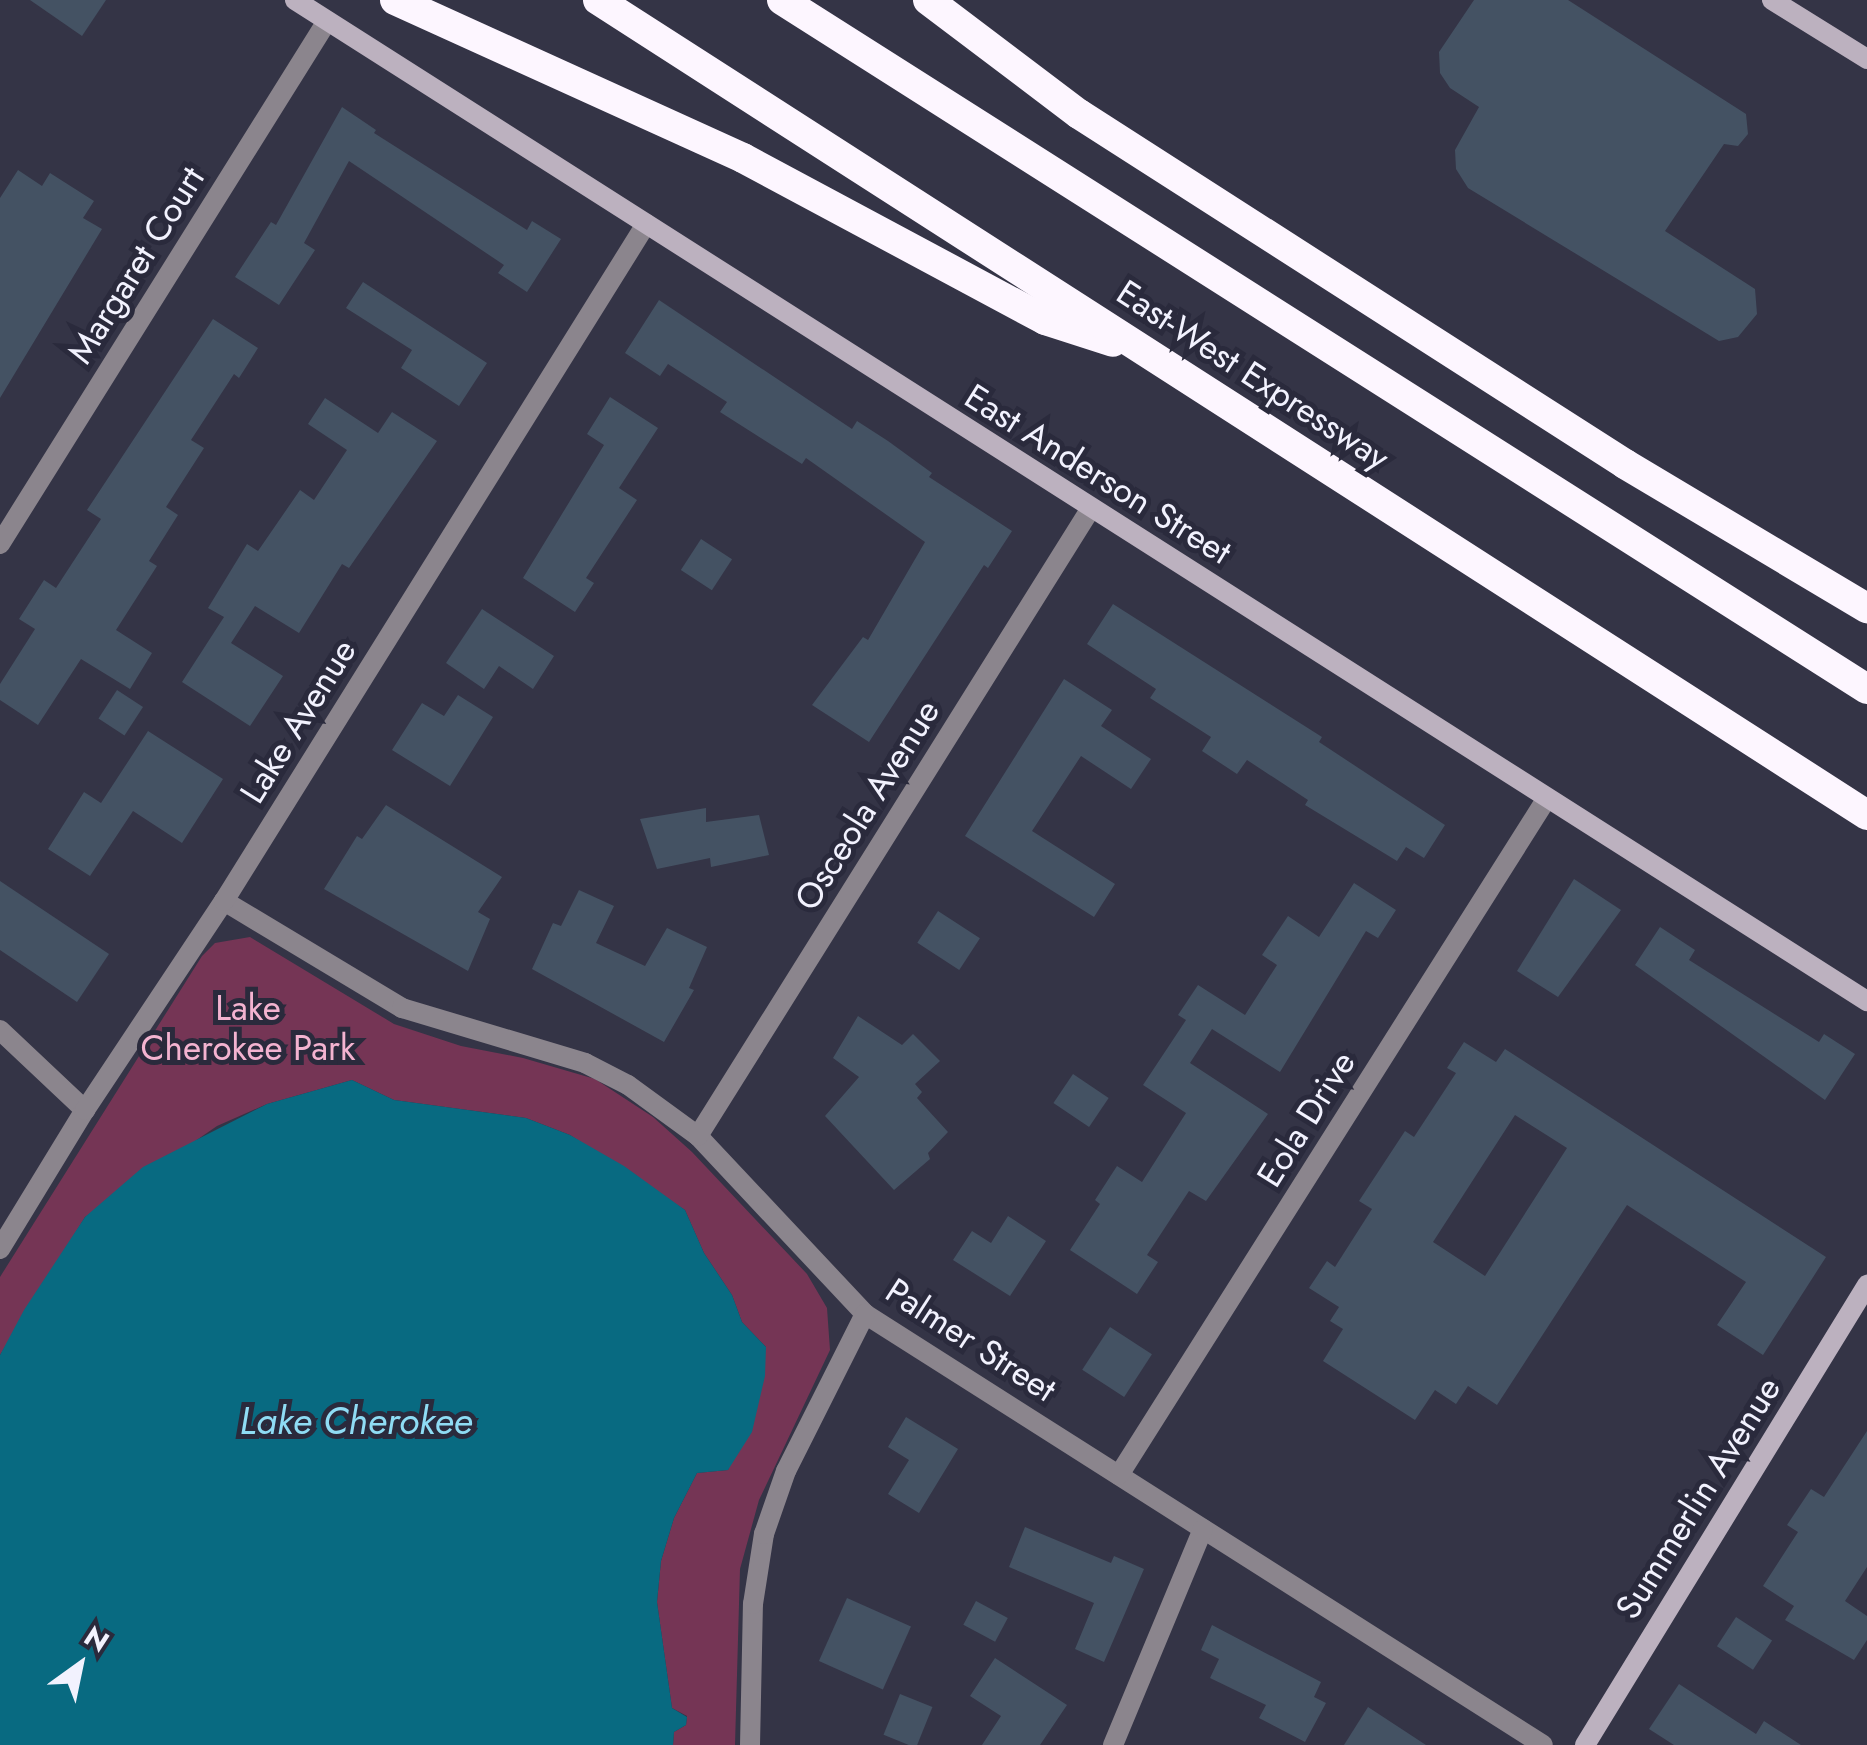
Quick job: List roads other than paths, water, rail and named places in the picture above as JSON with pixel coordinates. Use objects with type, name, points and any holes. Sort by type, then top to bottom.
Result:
[{"type":"highway","points":[[395,0],[743,158],[1045,320],[1154,356]]},
{"type":"highway","name":"East-West Expressway","points":[[598,0],[1867,815]]},
{"type":"highway","name":"East-West Expressway","points":[[782,0],[1867,689]]},
{"type":"highway","points":[[928,0],[1079,114],[1626,464],[1867,608]]},
{"type":"main road","name":"East Anderson Street","points":[[295,0],[1867,1001]]},
{"type":"main road","points":[[1772,0],[1867,60]]},
{"type":"main road","name":"Summerlin Avenue","points":[[1585,1745],[1867,1285]]},
{"type":"street","name":"Margaret Court","points":[[0,544],[327,21]]},
{"type":"street","name":"Lake Avenue","points":[[0,1249],[85,1110],[224,901],[646,224]]},
{"type":"street","name":"Osceola Avenue","points":[[698,1136],[1091,508]]},
{"type":"street","name":"Eola Drive","points":[[1120,1475],[1547,798]]},
{"type":"street","name":"Palmer Street","points":[[224,901],[402,1008],[585,1062],[628,1085],[698,1136],[866,1314],[1543,1745]]},
{"type":"street","points":[[0,1030],[85,1110]]},
{"type":"street","points":[[750,1745],[753,1604],[764,1534],[786,1471],[866,1314]]},
{"type":"street","points":[[1113,1745],[1203,1529]]},
{"type":"water","name":"Lake Cherokee","points":[[352,1080],[394,1100],[526,1118],[570,1135],[624,1166],[685,1210],[704,1253],[732,1295],[742,1322],[766,1347],[765,1376],[752,1432],[728,1470],[697,1473],[674,1518],[661,1561],[657,1602],[672,1708],[687,1717],[686,1725],[674,1732],[673,1745],[0,1745],[0,1355],[24,1310],[85,1217],[143,1167],[267,1104]]},
{"type":"park label","name":"Lake Cherokee Park","points":[[248,1028]]}]
